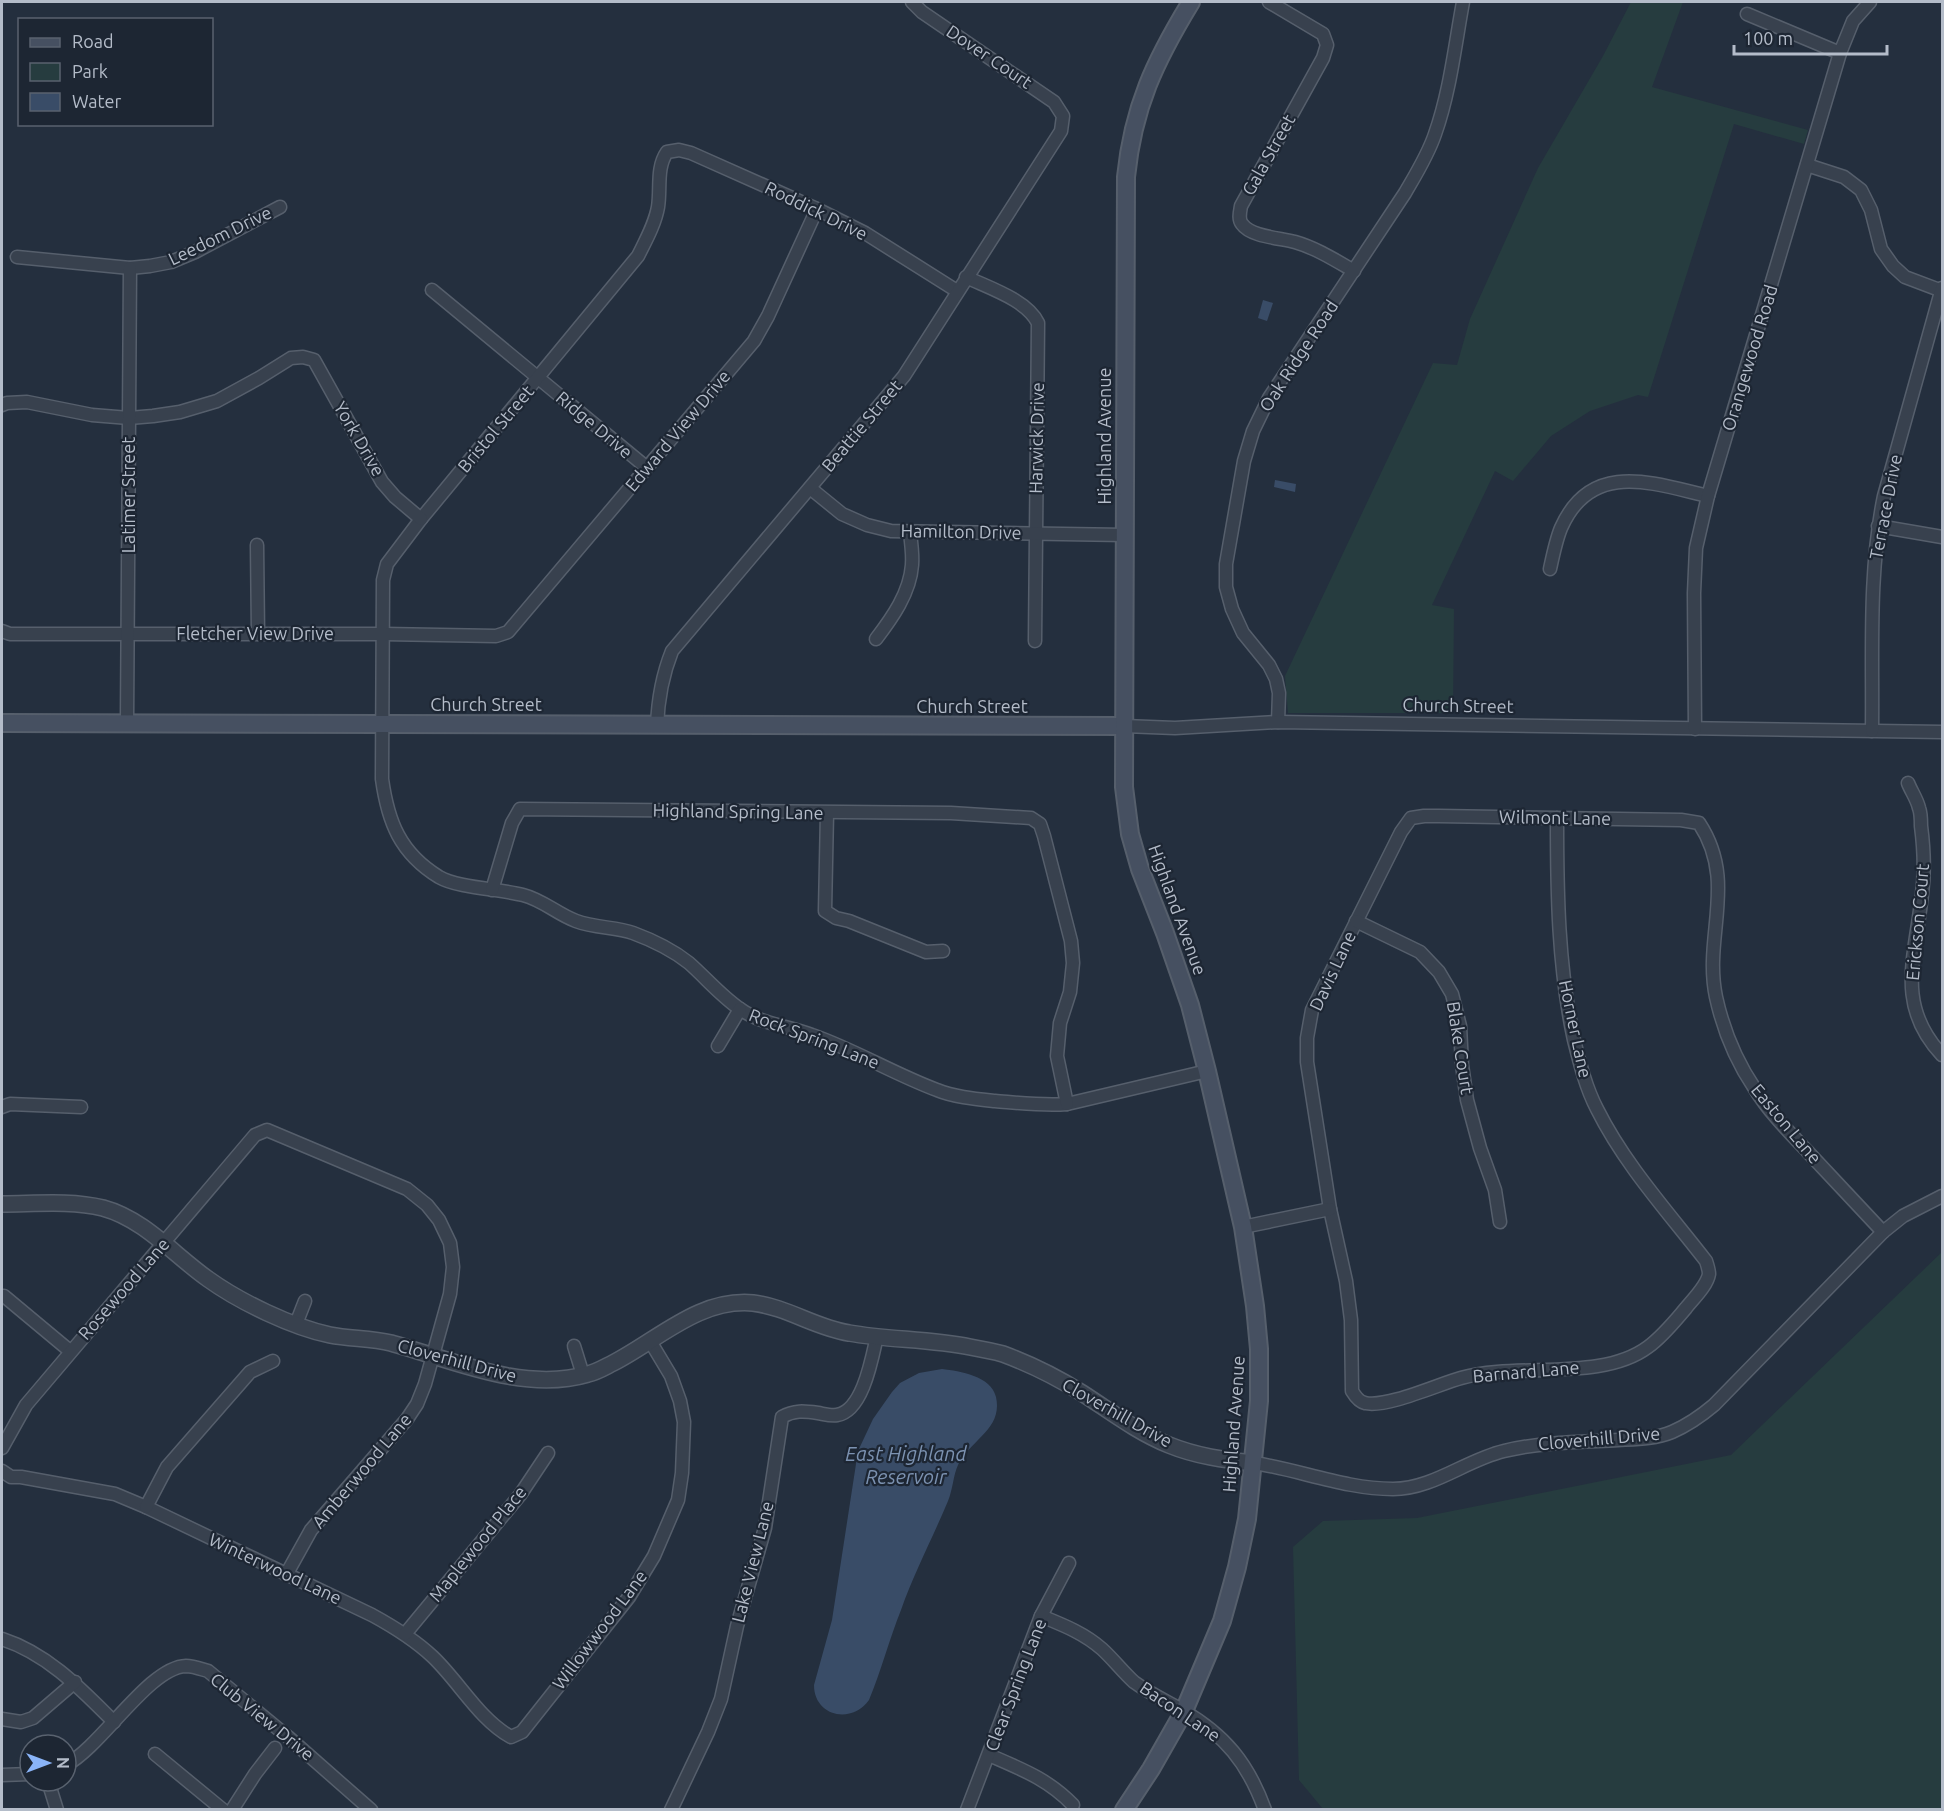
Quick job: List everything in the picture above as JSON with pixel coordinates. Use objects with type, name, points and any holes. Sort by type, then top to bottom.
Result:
[{"type":"main road","name":"Highland Avenue","points":[[1124,1809],[1151,1769],[1184,1711],[1222,1621],[1247,1519],[1259,1401],[1259,1349],[1243,1227],[1190,1005],[1140,869],[1130,834],[1124,787],[1125,210],[1129,151],[1142,98],[1152,71],[1191,2]]},
{"type":"main road","name":"Church Street","points":[[2,723],[1124,726]]},
{"type":"street","name":"Dover Court","points":[[912,2],[922,12],[1054,102],[1063,116]]},
{"type":"street","name":"Gala Street","points":[[1269,2],[1323,34],[1327,45],[1323,58],[1241,206],[1239,215],[1242,224],[1252,232],[1316,249],[1354,271]]},
{"type":"street","name":"Oak Ridge Road","points":[[1278,722],[1279,693],[1276,679],[1269,665],[1243,633],[1232,609],[1226,587],[1226,564],[1244,460],[1253,431],[1269,398],[1406,193],[1435,135],[1446,95],[1463,2]]},
{"type":"street","name":"Orangewood Road","points":[[1695,729],[1696,548],[1708,496],[1840,53],[1853,21],[1870,2]]},
{"type":"street","points":[[1747,14],[1840,53]]},
{"type":"street","name":"Beattie Street","points":[[657,726],[658,698],[663,673],[672,651],[903,376],[1061,131],[1063,116]]},
{"type":"street","name":"Roddick Drive","points":[[667,152],[679,150],[691,153],[817,209],[865,233],[957,291]]},
{"type":"street","name":"Bristol Street","points":[[383,724],[383,580],[387,564],[421,519],[638,255],[649,234],[658,208],[661,161],[667,152]]},
{"type":"street","points":[[1807,165],[1844,177],[1861,190],[1871,210],[1881,249],[1893,266],[1905,277],[1942,290]]},
{"type":"street","name":"Leedom Drive","points":[[17,257],[130,268],[171,262],[195,252],[280,207]]},
{"type":"street","name":"Edward View Drive","points":[[508,632],[754,341],[768,316],[817,209]]},
{"type":"street","name":"Latimer Street","points":[[127,722],[130,268]]},
{"type":"street","name":"Harwick Drive","points":[[966,277],[1023,305],[1033,313],[1038,323],[1035,641]]},
{"type":"street","name":"Ridge Drive","points":[[432,290],[646,467]]},
{"type":"street","name":"Terrace Drive","points":[[1872,731],[1873,574],[1878,526],[1884,496],[1942,290]]},
{"type":"street","name":"York Drive","points":[[129,418],[180,412],[217,401],[291,358],[303,357],[314,360],[382,482],[421,519]]},
{"type":"street","points":[[2,405],[27,402],[92,415],[129,418]]},
{"type":"street","points":[[1550,568],[1561,528],[1578,500],[1605,483],[1628,480],[1708,496]]},
{"type":"street","name":"Hamilton Drive","points":[[810,488],[842,514],[867,525],[891,531],[1125,535]]},
{"type":"street","points":[[1878,526],[1942,537]]},
{"type":"street","points":[[876,639],[892,616],[907,586],[912,566],[910,531]]},
{"type":"street","points":[[257,545],[258,634]]},
{"type":"street","name":"Fletcher View Drive","points":[[2,631],[10,634],[496,636],[508,632]]},
{"type":"street","name":"Church Street","points":[[1124,726],[1175,728],[1278,722],[1942,732]]},
{"type":"street","name":"Rock Spring Lane","points":[[383,724],[382,779],[386,807],[397,834],[412,856],[441,878],[523,895],[544,903],[574,920],[598,928],[631,932],[657,944],[687,962],[740,1009],[756,1018],[812,1035],[938,1091],[996,1101],[1046,1106],[1067,1104],[1207,1071]]},
{"type":"street","name":"Erickson Court","points":[[1908,783],[1920,808],[1925,857],[1911,968],[1914,1002],[1934,1046],[1942,1055]]},
{"type":"street","name":"Highland Spring Lane","points":[[492,890],[512,823],[520,809],[951,813],[1031,818],[1040,824],[1071,941],[1073,963],[1070,992],[1060,1023],[1057,1056],[1067,1104]]},
{"type":"street","points":[[827,813],[825,912],[926,952],[944,951]]},
{"type":"street","name":"Wilmont Lane","points":[[1411,818],[1424,816],[1681,820],[1699,823]]},
{"type":"street","name":"Davis Lane","points":[[1330,1209],[1307,1062],[1307,1038],[1312,1010],[1401,832],[1411,818]]},
{"type":"street","name":"Horner Lane","points":[[1557,818],[1557,908],[1562,963],[1570,1021],[1581,1069],[1596,1108],[1620,1151],[1706,1261],[1709,1274]]},
{"type":"street","name":"Easton Lane","points":[[1699,823],[1711,846],[1718,877],[1719,900],[1712,965],[1716,996],[1730,1044],[1755,1090],[1784,1127],[1883,1232]]},
{"type":"street","name":"Blake Court","points":[[1356,921],[1419,952],[1439,972],[1452,994],[1460,1026],[1467,1100],[1480,1148],[1495,1190],[1500,1222]]},
{"type":"street","points":[[718,1046],[740,1009]]},
{"type":"street","points":[[2,1107],[10,1104],[81,1107]]},
{"type":"street","name":"Amberwood Lane","points":[[255,1135],[267,1130],[407,1189],[428,1205],[439,1220],[450,1243],[453,1267],[450,1294],[425,1384],[417,1404],[407,1419],[311,1530],[286,1575]]},
{"type":"street","name":"Rosewood Lane","points":[[2,1448],[26,1406],[255,1135]]},
{"type":"street","name":"Cloverhill Drive","points":[[2,1204],[71,1204],[102,1208],[130,1218],[208,1279],[240,1300],[296,1324],[328,1334],[388,1342],[432,1357],[488,1371],[533,1380],[565,1379],[590,1374],[630,1354],[693,1314],[721,1305],[749,1303],[770,1306],[827,1328],[850,1333],[940,1341],[1000,1353],[1077,1390],[1144,1433],[1211,1459],[1283,1467],[1360,1487],[1394,1489],[1422,1485],[1501,1452],[1528,1446],[1643,1438],[1670,1433],[1695,1420],[1714,1405],[1883,1232],[1903,1216],[1942,1196]]},
{"type":"street","points":[[1243,1227],[1330,1209]]},
{"type":"street","name":"Barnard Lane","points":[[1330,1209],[1346,1281],[1351,1320],[1352,1391],[1359,1400],[1365,1403],[1380,1403],[1416,1394],[1463,1377],[1605,1366],[1628,1359],[1647,1348],[1665,1333],[1704,1285],[1709,1274]]},
{"type":"street","points":[[4,1296],[70,1352]]},
{"type":"street","points":[[296,1324],[305,1301]]},
{"type":"street","name":"Lake View Lane","points":[[671,1809],[708,1732],[721,1699],[737,1626],[765,1528],[782,1417],[790,1412],[836,1415],[847,1411],[857,1400],[870,1365],[877,1336]]},
{"type":"street","name":"Willowwood Lane","points":[[511,1737],[522,1732],[629,1597],[654,1556],[678,1500],[682,1473],[684,1422],[680,1401],[671,1376],[650,1341]]},
{"type":"street","points":[[574,1346],[583,1375]]},
{"type":"street","points":[[146,1507],[167,1467],[250,1372],[273,1361]]},
{"type":"street","name":"Maplewood Place","points":[[405,1634],[520,1495],[548,1453]]},
{"type":"street","name":"Winterwood Lane","points":[[2,1471],[11,1477],[115,1494],[372,1615],[405,1634],[433,1657],[497,1728],[511,1737]]},
{"type":"street","name":"Clear Spring Lane","points":[[968,1809],[1041,1616],[1069,1563]]},
{"type":"street","name":"Bacon Lane","points":[[1041,1616],[1089,1638],[1133,1681],[1218,1734],[1241,1759],[1257,1788],[1265,1809]]},
{"type":"street","points":[[2,1639],[49,1663],[75,1682],[114,1722]]},
{"type":"street","name":"Club View Drive","points":[[78,1759],[150,1685],[169,1671],[184,1666],[197,1667],[208,1671],[371,1809]]},
{"type":"street","points":[[2,1719],[21,1722],[33,1718],[75,1682]]},
{"type":"street","points":[[232,1809],[275,1748]]},
{"type":"street","points":[[155,1754],[223,1809]]},
{"type":"street","points":[[989,1755],[1036,1776],[1060,1792],[1073,1805]]},
{"type":"street","points":[[2,1774],[18,1774]]},
{"type":"street","points":[[51,1793],[56,1809]]},
{"type":"green space","points":[[1631,2],[1683,2],[1652,87],[1808,130],[1804,144],[1734,124],[1648,397],[1638,395],[1590,411],[1551,436],[1513,481],[1495,471],[1432,605],[1454,609],[1453,713],[1288,713],[1285,676],[1433,363],[1457,365],[1470,319],[1538,168],[1603,56]]},
{"type":"green space","points":[[1942,1252],[1942,1809],[1323,1809],[1299,1780],[1293,1547],[1323,1521],[1417,1518],[1731,1455]]},
{"type":"water","points":[[1263,300],[1273,303],[1267,321],[1258,318]]},
{"type":"water","points":[[1275,480],[1296,484],[1295,492],[1274,487]]},
{"type":"water","name":"East Highland Reservoir","points":[[942,1369],[974,1376],[988,1384],[996,1397],[995,1417],[958,1465],[948,1501],[906,1596],[869,1700],[853,1713],[835,1714],[820,1704],[814,1685],[832,1620],[858,1451],[873,1419],[900,1383],[919,1373]]}]
